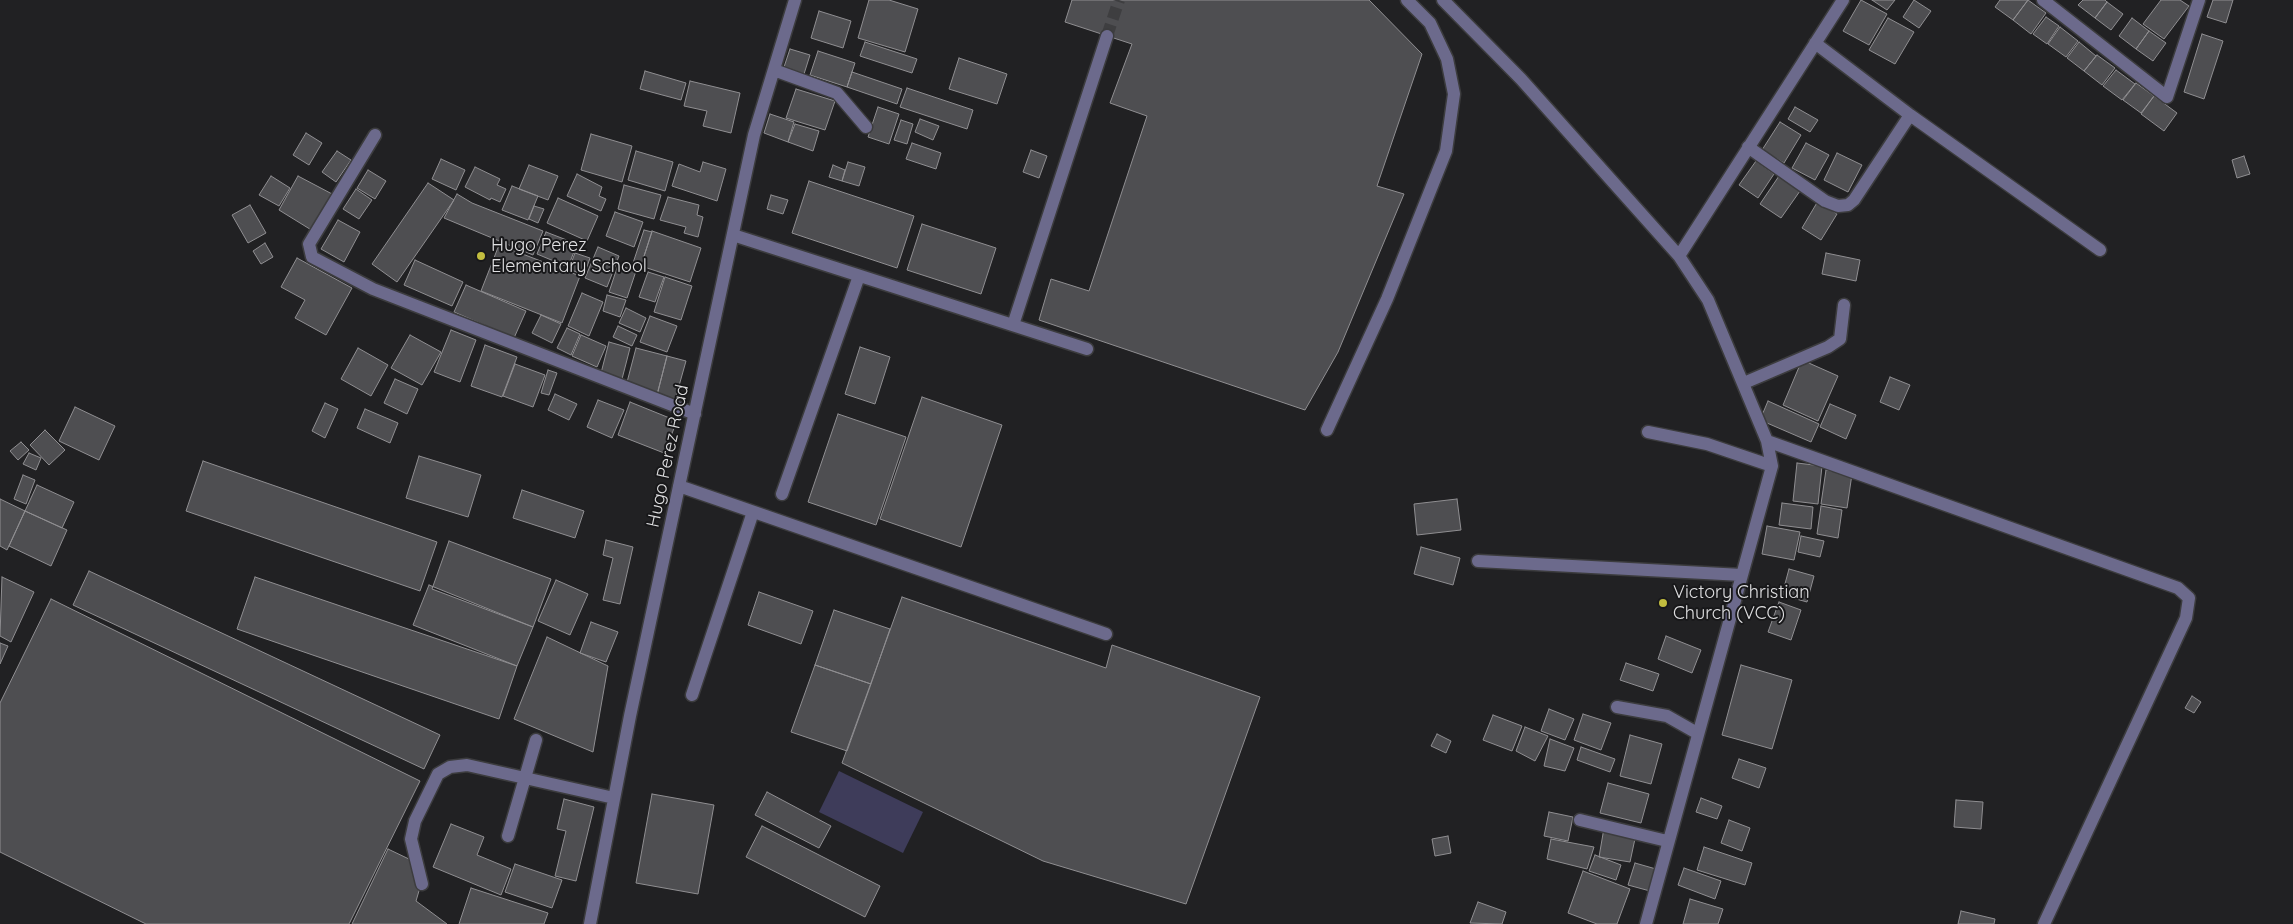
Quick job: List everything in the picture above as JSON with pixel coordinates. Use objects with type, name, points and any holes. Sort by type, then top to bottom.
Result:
[{"type":"street","name":"Hugo Perez Road","points":[[590,924],[614,798],[732,235],[754,136],[795,0]]},
{"type":"street","points":[[1327,430],[1387,298],[1446,151],[1454,94],[1447,59],[1430,23],[1407,0]]},
{"type":"street","points":[[1442,0],[1521,79],[1679,256],[1708,300],[1767,441],[1772,466],[1667,841],[1646,924]]},
{"type":"street","points":[[1679,256],[1843,0]]},
{"type":"street","points":[[2043,0],[2167,97],[2199,0]]},
{"type":"street","points":[[1013,325],[1107,36]]},
{"type":"street","points":[[1815,43],[1910,115],[2100,250]]},
{"type":"street","points":[[774,70],[837,93],[866,127]]},
{"type":"street","points":[[1748,148],[1825,201],[1838,206],[1848,205],[1854,200],[1910,115]]},
{"type":"street","points":[[375,135],[309,244],[312,257],[373,289],[695,414]]},
{"type":"street","points":[[732,235],[1087,349]]},
{"type":"street","points":[[782,494],[859,276]]},
{"type":"street","points":[[1744,383],[1828,347],[1840,339],[1844,305]]},
{"type":"street","points":[[1648,432],[1707,444],[1772,466]]},
{"type":"street","points":[[1767,441],[2178,588],[2189,598],[2186,618],[2044,924]]},
{"type":"street","points":[[679,486],[1106,634]]},
{"type":"street","points":[[692,695],[753,512]]},
{"type":"street","points":[[1478,561],[1742,575]]},
{"type":"street","points":[[1617,707],[1667,716],[1698,733]]},
{"type":"street","points":[[508,836],[536,740]]},
{"type":"street","points":[[422,884],[410,839],[416,821],[438,774],[450,766],[467,765],[614,798]]},
{"type":"street","points":[[1580,820],[1667,841]]},
{"type":"shaded area","points":[[839,771],[923,812],[903,853],[819,812]]},
{"type":"building","points":[[869,0],[889,0],[918,9],[905,52],[858,38]]},
{"type":"building","points":[[1072,0],[1369,0],[1422,54],[1377,186],[1404,194],[1338,352],[1305,410],[1039,320],[1051,279],[1089,291],[1147,116],[1110,103],[1132,44],[1065,22]]},
{"type":"building","points":[[1861,0],[1887,14],[1869,45],[1843,31]]},
{"type":"building","points":[[1872,0],[1895,0],[1887,10]]},
{"type":"building","points":[[1914,0],[1931,11],[1919,28],[1903,17]]},
{"type":"building","points":[[2000,0],[2028,0],[2013,20],[1995,7]]},
{"type":"building","points":[[2028,0],[2046,13],[2031,34],[2013,20]]},
{"type":"building","points":[[2083,0],[2105,0],[2107,2],[2095,18],[2078,5]]},
{"type":"building","points":[[2161,0],[2180,0],[2189,6],[2164,39],[2143,24]]},
{"type":"building","points":[[2213,0],[2233,0],[2226,23],[2207,17]]},
{"type":"building","points":[[2107,2],[2123,14],[2111,30],[2095,18]]},
{"type":"building","points":[[819,11],[851,21],[843,48],[811,38]]},
{"type":"building","points":[[2046,17],[2059,26],[2047,44],[2033,34]]},
{"type":"building","points":[[1888,18],[1914,32],[1895,64],[1869,50]]},
{"type":"building","points":[[2132,18],[2149,31],[2136,49],[2119,36]]},
{"type":"building","points":[[2060,27],[2078,41],[2066,57],[2048,44]]},
{"type":"building","points":[[2149,31],[2166,43],[2153,61],[2136,49]]},
{"type":"building","points":[[2202,34],[2223,41],[2204,99],[2184,92]]},
{"type":"building","points":[[865,42],[917,59],[912,73],[860,56]]},
{"type":"building","points":[[2079,42],[2096,56],[2084,71],[2067,58]]},
{"type":"building","points":[[790,49],[810,55],[804,74],[784,67]]},
{"type":"building","points":[[818,51],[855,63],[847,87],[810,75]]},
{"type":"building","points":[[2097,55],[2115,68],[2102,85],[2084,71]]},
{"type":"building","points":[[959,58],[1007,74],[997,104],[949,89]]},
{"type":"building","points":[[2116,70],[2135,84],[2122,100],[2103,86]]},
{"type":"building","points":[[645,71],[686,83],[681,100],[640,89]]},
{"type":"building","points":[[852,72],[902,89],[897,104],[847,87]]},
{"type":"building","points":[[690,81],[740,93],[731,133],[703,126],[707,111],[684,106]]},
{"type":"building","points":[[2136,83],[2154,96],[2141,113],[2123,100]]},
{"type":"building","points":[[907,88],[973,110],[967,129],[900,107]]},
{"type":"building","points":[[796,89],[835,101],[825,130],[786,118]]},
{"type":"building","points":[[2154,96],[2177,113],[2164,131],[2141,114]]},
{"type":"building","points":[[878,107],[899,114],[889,144],[868,137]]},
{"type":"building","points":[[1795,107],[1818,120],[1810,132],[1788,119]]},
{"type":"building","points":[[770,114],[794,122],[788,142],[764,133]]},
{"type":"building","points":[[920,119],[939,126],[933,140],[915,132]]},
{"type":"building","points":[[901,120],[913,124],[907,144],[894,140]]},
{"type":"building","points":[[1780,122],[1801,135],[1784,163],[1762,150]]},
{"type":"building","points":[[795,124],[819,131],[813,151],[788,142]]},
{"type":"building","points":[[306,133],[322,143],[309,165],[293,155]]},
{"type":"building","points":[[591,134],[632,146],[622,182],[581,170]]},
{"type":"building","points":[[912,143],[941,153],[936,169],[906,159]]},
{"type":"building","points":[[1806,143],[1829,155],[1815,180],[1792,168]]},
{"type":"building","points":[[1031,150],[1047,156],[1039,178],[1023,172]]},
{"type":"building","points":[[337,151],[351,160],[336,182],[322,172]]},
{"type":"building","points":[[636,151],[673,162],[665,191],[628,180]]},
{"type":"building","points":[[1837,153],[1862,165],[1848,192],[1824,180]]},
{"type":"building","points":[[2244,156],[2250,174],[2237,178],[2232,160]]},
{"type":"building","points":[[441,159],[465,170],[456,190],[432,179]]},
{"type":"building","points":[[1756,161],[1774,174],[1758,198],[1739,185]]},
{"type":"building","points":[[703,162],[726,169],[717,201],[672,186],[679,164],[700,172]]},
{"type":"building","points":[[848,162],[865,167],[859,186],[842,181]]},
{"type":"building","points":[[529,165],[558,176],[548,200],[519,189]]},
{"type":"building","points":[[833,165],[845,170],[842,181],[829,177]]},
{"type":"building","points":[[475,167],[500,179],[497,185],[506,189],[500,202],[491,198],[490,200],[465,187]]},
{"type":"building","points":[[368,170],[386,181],[375,199],[357,188]]},
{"type":"building","points":[[577,174],[602,187],[599,196],[606,199],[601,211],[567,196]]},
{"type":"building","points":[[271,176],[290,188],[279,206],[259,195]]},
{"type":"building","points":[[298,176],[334,195],[313,231],[279,210]]},
{"type":"building","points":[[1779,176],[1800,191],[1781,218],[1760,204]]},
{"type":"building","points":[[809,181],[914,216],[897,268],[792,233]]},
{"type":"building","points":[[428,183],[454,200],[397,282],[372,264]]},
{"type":"building","points":[[624,185],[661,195],[654,219],[618,209]]},
{"type":"building","points":[[512,186],[538,196],[528,220],[502,210]]},
{"type":"building","points":[[356,189],[372,200],[359,219],[343,209]]},
{"type":"building","points":[[457,194],[472,203],[543,231],[533,255],[444,218]]},
{"type":"building","points":[[771,195],[788,200],[783,214],[767,209]]},
{"type":"building","points":[[668,197],[699,205],[697,215],[703,217],[698,237],[684,233],[686,227],[660,220]]},
{"type":"building","points":[[558,198],[598,216],[587,241],[547,223]]},
{"type":"building","points":[[1818,201],[1837,214],[1821,240],[1802,228]]},
{"type":"building","points":[[250,205],[266,233],[248,243],[232,215]]},
{"type":"building","points":[[534,206],[544,209],[538,223],[529,219]]},
{"type":"building","points":[[615,212],[643,222],[634,247],[606,236]]},
{"type":"building","points":[[338,220],[360,232],[344,262],[321,249]]},
{"type":"building","points":[[922,224],[996,248],[981,294],[907,270]]},
{"type":"building","points":[[644,230],[652,232],[641,265],[633,263]]},
{"type":"building","points":[[652,231],[701,248],[690,282],[641,266]]},
{"type":"building","points":[[546,232],[577,244],[568,267],[537,254]]},
{"type":"building","points":[[265,243],[273,257],[261,264],[253,251]]},
{"type":"building","points":[[499,245],[580,276],[562,323],[481,291]]},
{"type":"building","points":[[598,247],[619,256],[607,287],[585,278]]},
{"type":"building","points":[[575,253],[590,258],[584,275],[569,269]]},
{"type":"building","points":[[1826,253],[1860,260],[1856,281],[1822,274]]},
{"type":"building","points":[[297,258],[352,288],[326,335],[295,318],[305,300],[281,287]]},
{"type":"building","points":[[415,260],[463,282],[452,306],[404,285]]},
{"type":"building","points":[[618,265],[636,271],[627,298],[609,292]]},
{"type":"building","points":[[648,272],[664,277],[655,302],[639,297]]},
{"type":"building","points":[[665,277],[692,286],[681,320],[654,312]]},
{"type":"building","points":[[466,285],[526,311],[514,338],[454,312]]},
{"type":"building","points":[[582,293],[603,302],[589,336],[568,326]]},
{"type":"building","points":[[607,295],[626,300],[620,317],[603,311]]},
{"type":"building","points":[[626,308],[646,318],[640,332],[619,323]]},
{"type":"building","points":[[541,315],[561,324],[552,343],[532,333]]},
{"type":"building","points":[[650,316],[677,326],[667,352],[640,342]]},
{"type":"building","points":[[618,326],[637,335],[632,346],[613,337]]},
{"type":"building","points":[[567,328],[580,334],[571,355],[557,348]]},
{"type":"building","points":[[451,330],[476,340],[460,382],[434,372]]},
{"type":"building","points":[[410,335],[441,352],[422,385],[391,368]]},
{"type":"building","points":[[581,335],[606,346],[597,367],[572,356]]},
{"type":"building","points":[[609,342],[630,348],[622,379],[601,373]]},
{"type":"building","points":[[485,345],[517,357],[502,397],[471,386]]},
{"type":"building","points":[[860,347],[890,357],[875,404],[845,394]]},
{"type":"building","points":[[358,348],[388,365],[371,396],[341,379]]},
{"type":"building","points":[[636,348],[667,356],[657,395],[626,386]]},
{"type":"building","points":[[667,356],[686,361],[675,400],[657,395]]},
{"type":"building","points":[[1802,360],[1838,376],[1818,421],[1783,405]]},
{"type":"building","points":[[515,364],[545,375],[533,407],[503,396]]},
{"type":"building","points":[[548,370],[557,373],[549,395],[541,393]]},
{"type":"building","points":[[1890,377],[1910,385],[1899,410],[1880,402]]},
{"type":"building","points":[[395,379],[418,389],[407,414],[384,403]]},
{"type":"building","points":[[555,394],[577,404],[569,420],[548,410]]},
{"type":"building","points":[[922,397],[1002,425],[961,547],[880,519]]},
{"type":"building","points":[[598,400],[624,410],[612,438],[587,427]]},
{"type":"building","points":[[1768,401],[1819,424],[1811,442],[1760,420]]},
{"type":"building","points":[[630,402],[677,421],[664,453],[618,435]]},
{"type":"building","points":[[325,403],[338,409],[325,438],[312,431]]},
{"type":"building","points":[[1830,404],[1856,415],[1846,439],[1820,427]]},
{"type":"building","points":[[75,407],[115,426],[99,460],[59,441]]},
{"type":"building","points":[[365,409],[398,423],[390,443],[357,428]]},
{"type":"building","points":[[838,414],[906,437],[876,525],[808,502]]},
{"type":"building","points":[[45,430],[65,450],[49,465],[30,445]]},
{"type":"building","points":[[21,442],[29,450],[18,460],[10,451]]},
{"type":"building","points":[[29,453],[41,458],[36,470],[23,464]]},
{"type":"building","points":[[419,456],[481,475],[468,517],[406,498]]},
{"type":"building","points":[[203,461],[437,542],[420,591],[186,511]]},
{"type":"building","points":[[1797,463],[1822,466],[1818,504],[1793,501]]},
{"type":"building","points":[[1826,470],[1852,474],[1847,508],[1821,504]]},
{"type":"building","points":[[23,475],[35,480],[26,504],[14,499]]},
{"type":"building","points":[[37,485],[74,502],[62,528],[25,511]]},
{"type":"building","points":[[522,490],[584,511],[575,538],[513,518]]},
{"type":"building","points":[[0,499],[25,511],[7,550],[0,546]]},
{"type":"building","points":[[1457,499],[1461,530],[1417,535],[1414,504]]},
{"type":"building","points":[[1782,503],[1813,507],[1811,529],[1779,525]]},
{"type":"building","points":[[1821,506],[1842,510],[1838,538],[1817,534]]},
{"type":"building","points":[[25,511],[67,530],[51,566],[9,546]]},
{"type":"building","points":[[1767,526],[1800,532],[1794,560],[1762,554]]},
{"type":"building","points":[[1801,536],[1824,541],[1820,557],[1798,552]]},
{"type":"building","points":[[606,540],[633,547],[620,604],[603,600],[613,558],[603,555]]},
{"type":"building","points":[[449,541],[551,579],[533,627],[432,589]]},
{"type":"building","points":[[1421,547],[1460,558],[1453,585],[1414,574]]},
{"type":"building","points":[[1789,569],[1814,576],[1807,602],[1782,595]]},
{"type":"building","points":[[89,571],[440,735],[424,769],[73,605]]},
{"type":"building","points":[[2,577],[34,592],[11,642],[0,636]]},
{"type":"building","points":[[255,577],[517,666],[499,719],[237,629]]},
{"type":"building","points":[[556,580],[588,594],[570,635],[538,621]]},
{"type":"building","points":[[429,585],[533,627],[517,666],[413,625]]},
{"type":"building","points":[[759,592],[813,611],[801,644],[748,625]]},
{"type":"building","points":[[902,597],[1106,668],[1112,645],[1260,697],[1186,904],[1043,861],[842,763]]},
{"type":"building","points":[[51,599],[420,781],[349,924],[146,924],[0,852],[0,703]]},
{"type":"building","points":[[1779,602],[1801,610],[1791,640],[1768,632]]},
{"type":"building","points":[[834,610],[890,629],[871,684],[815,665]]},
{"type":"building","points":[[591,622],[618,632],[606,662],[580,653]]},
{"type":"building","points":[[1666,636],[1701,650],[1692,673],[1658,659]]},
{"type":"building","points":[[547,637],[608,666],[593,752],[514,719]]},
{"type":"building","points":[[0,643],[8,646],[0,664]]},
{"type":"building","points":[[1626,663],[1659,674],[1653,691],[1620,680]]},
{"type":"building","points":[[815,665],[871,684],[847,751],[791,732]]},
{"type":"building","points":[[1741,665],[1792,680],[1772,749],[1722,735]]},
{"type":"building","points":[[2192,696],[2201,702],[2194,713],[2185,708]]},
{"type":"building","points":[[1549,709],[1574,719],[1565,740],[1541,731]]},
{"type":"building","points":[[1583,714],[1611,723],[1601,750],[1574,740]]},
{"type":"building","points":[[1493,715],[1522,726],[1512,751],[1483,740]]},
{"type":"building","points":[[1525,727],[1548,736],[1535,761],[1516,751]]},
{"type":"building","points":[[1437,734],[1451,741],[1446,753],[1431,746]]},
{"type":"building","points":[[1630,735],[1662,744],[1651,784],[1620,776]]},
{"type":"building","points":[[1550,739],[1574,748],[1565,771],[1544,766]]},
{"type":"building","points":[[1581,747],[1615,759],[1610,772],[1577,760]]},
{"type":"building","points":[[1739,759],[1766,768],[1759,788],[1732,778]]},
{"type":"building","points":[[1608,783],[1649,794],[1641,823],[1600,813]]},
{"type":"building","points":[[767,792],[831,826],[819,848],[755,815]]},
{"type":"building","points":[[652,794],[714,805],[698,894],[636,883]]},
{"type":"building","points":[[1701,798],[1722,806],[1717,819],[1696,812]]},
{"type":"building","points":[[564,799],[594,807],[576,881],[555,876],[566,831],[557,829]]},
{"type":"building","points":[[1956,800],[1983,802],[1981,829],[1954,827]]},
{"type":"building","points":[[1549,812],[1573,817],[1568,841],[1544,836]]},
{"type":"building","points":[[1729,820],[1750,828],[1742,851],[1721,843]]},
{"type":"building","points":[[451,824],[484,837],[477,855],[511,869],[501,895],[433,867]]},
{"type":"building","points":[[762,826],[880,886],[865,917],[746,857]]},
{"type":"building","points":[[1604,828],[1636,834],[1630,862],[1599,857]]},
{"type":"building","points":[[1448,836],[1451,853],[1435,856],[1432,839]]},
{"type":"building","points":[[1551,839],[1594,847],[1587,869],[1547,859]]},
{"type":"building","points":[[1704,847],[1752,863],[1745,885],[1697,870]]},
{"type":"building","points":[[388,849],[411,860],[421,884],[416,901],[447,924],[352,924]]},
{"type":"building","points":[[1595,855],[1621,865],[1616,880],[1589,871]]},
{"type":"building","points":[[1635,863],[1656,869],[1650,891],[1628,885]]},
{"type":"building","points":[[515,864],[562,880],[552,908],[505,892]]},
{"type":"building","points":[[1684,868],[1721,881],[1715,899],[1678,885]]},
{"type":"building","points":[[1583,871],[1630,889],[1617,924],[1597,924],[1568,913]]},
{"type":"building","points":[[471,888],[548,913],[544,924],[459,924]]},
{"type":"building","points":[[1690,899],[1723,909],[1718,924],[1683,924]]},
{"type":"building","points":[[1478,902],[1506,912],[1502,924],[1470,923]]},
{"type":"building","points":[[1961,911],[1995,919],[1994,924],[1958,924]]},
{"type":"tunnel","points":[[1107,36],[1119,0]]},
{"type":"place","name":"Hugo Perez Elementary School","points":[[481,256]]},
{"type":"place","name":"Victory Christian Church (VCC)","points":[[1663,603]]}]
